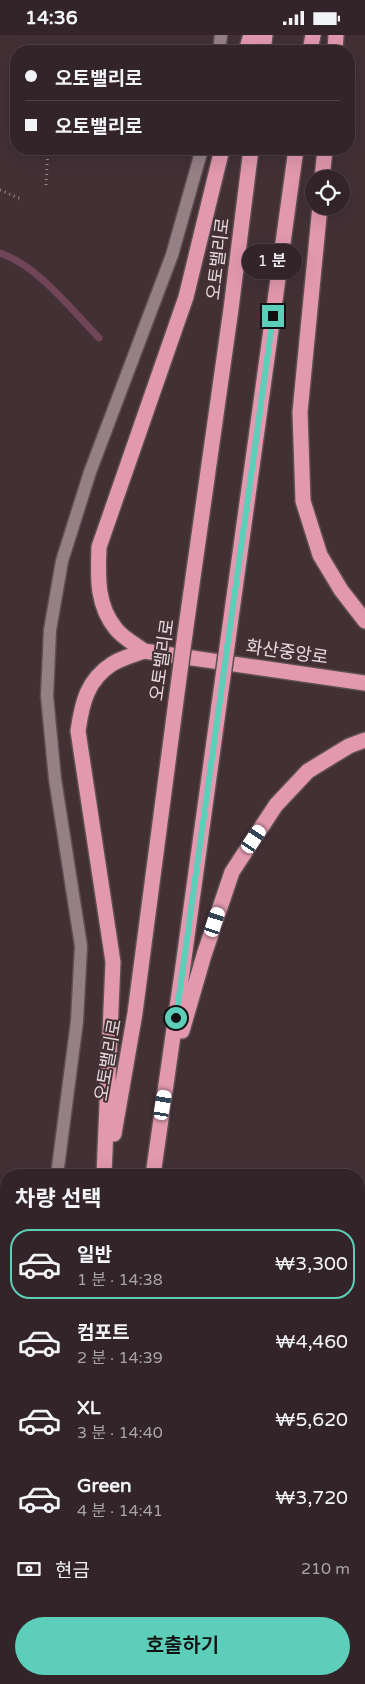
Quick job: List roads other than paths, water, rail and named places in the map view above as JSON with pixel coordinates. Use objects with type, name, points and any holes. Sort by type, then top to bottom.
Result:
[{"type":"highway","points":[[144,651],[117,631],[102,607],[98,580],[99,547],[186,297],[221,155]]},
{"type":"highway","name":"오토밸리로","points":[[106,1169],[136,1013],[176,701],[231,309],[250,155]]},
{"type":"highway","points":[[154,1169],[295,155]]},
{"type":"highway","points":[[323,170],[324,155]]},
{"type":"highway","points":[[319,215],[300,412],[303,501],[320,555],[341,590],[365,621]]},
{"type":"highway","points":[[105,1169],[113,962],[78,731],[82,704],[94,680],[112,663],[144,651]]},
{"type":"highway","name":"화산중앙로","points":[[144,651],[365,683]]},
{"type":"highway","points":[[166,1087],[204,955],[232,872],[276,805],[308,771],[349,746],[365,740]]},
{"type":"lane","points":[[58,1169],[77,1021],[81,946],[55,779],[47,696],[50,630],[62,561],[90,471],[172,255],[200,155]]},
{"type":"waterway","points":[[0,253],[27,267],[40,278],[66,302],[99,338]]}]
